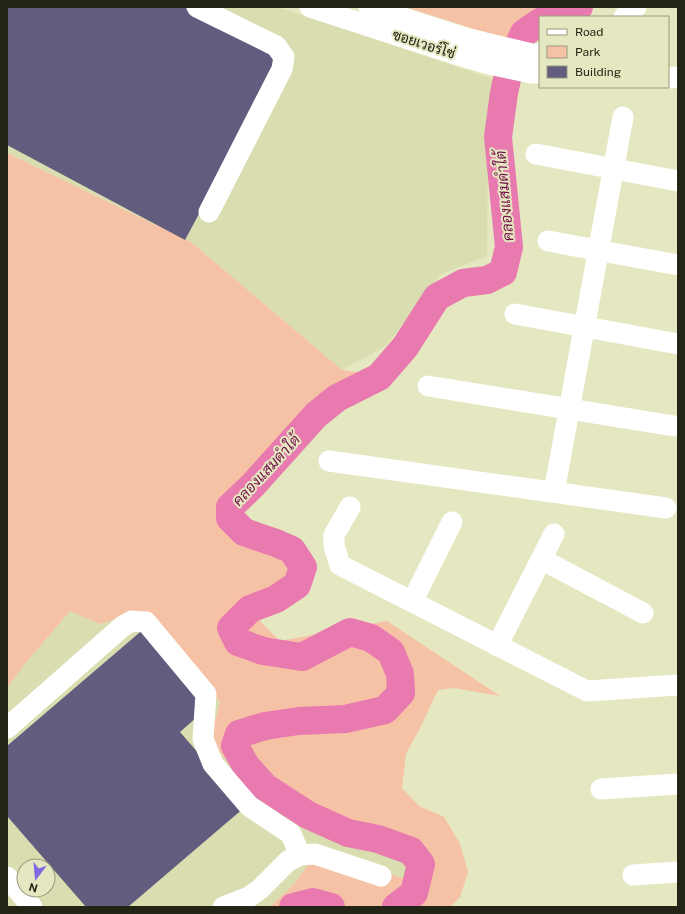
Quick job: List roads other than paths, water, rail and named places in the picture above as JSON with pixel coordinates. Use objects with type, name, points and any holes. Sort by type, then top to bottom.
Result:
[{"type":"street","points":[[197,7],[276,46],[284,57],[282,69],[209,212]]},
{"type":"street","name":"ซอยเวอร์โซ่","points":[[310,7],[470,49],[539,54]]},
{"type":"street","name":"ซอยเวอร์โซ่","points":[[369,7],[470,49],[489,64],[531,73],[539,73]]},
{"type":"street","points":[[625,16],[636,7]]},
{"type":"street","points":[[554,492],[623,117]]},
{"type":"street","points":[[536,154],[678,181]]},
{"type":"street","points":[[548,241],[678,265]]},
{"type":"street","points":[[515,314],[678,344]]},
{"type":"street","points":[[428,386],[674,426]]},
{"type":"street","points":[[329,461],[666,508]]},
{"type":"street","points":[[350,507],[334,535],[334,546],[340,565],[587,691],[678,685]]},
{"type":"street","points":[[412,602],[452,522]]},
{"type":"street","points":[[497,646],[554,534]]},
{"type":"street","points":[[541,559],[643,612]]},
{"type":"street","points":[[7,728],[123,626],[132,621],[146,622],[206,694],[203,739],[213,764],[249,806],[291,834],[300,854]]},
{"type":"street","points":[[601,789],[678,784]]},
{"type":"street","points":[[223,907],[249,897],[260,890],[288,861],[300,854],[315,854],[381,876]]},
{"type":"street","points":[[633,875],[678,872]]},
{"type":"street","points":[[7,877],[32,907]]},
{"type":"waterway","name":"คลองแสมดำใต้","points":[[550,16],[579,7]]},
{"type":"waterway","name":"คลองแสมดำใต้","points":[[396,907],[414,893],[421,864],[411,851],[378,839],[348,833],[308,815],[265,787],[246,766],[235,746],[239,734],[265,726],[299,721],[345,719],[385,710],[401,693],[400,674],[391,652],[371,638],[350,632],[302,657],[263,651],[238,642],[231,628],[250,609],[276,599],[297,585],[303,567],[292,550],[244,532],[230,518],[230,507],[253,485],[316,415],[337,398],[379,377],[405,347],[437,297],[463,283],[487,280],[503,272],[509,247],[498,137],[504,93],[511,61],[524,33],[539,23]]},
{"type":"waterway","name":"คลองแสมดำใต้","points":[[293,907],[313,902],[331,907]]}]
